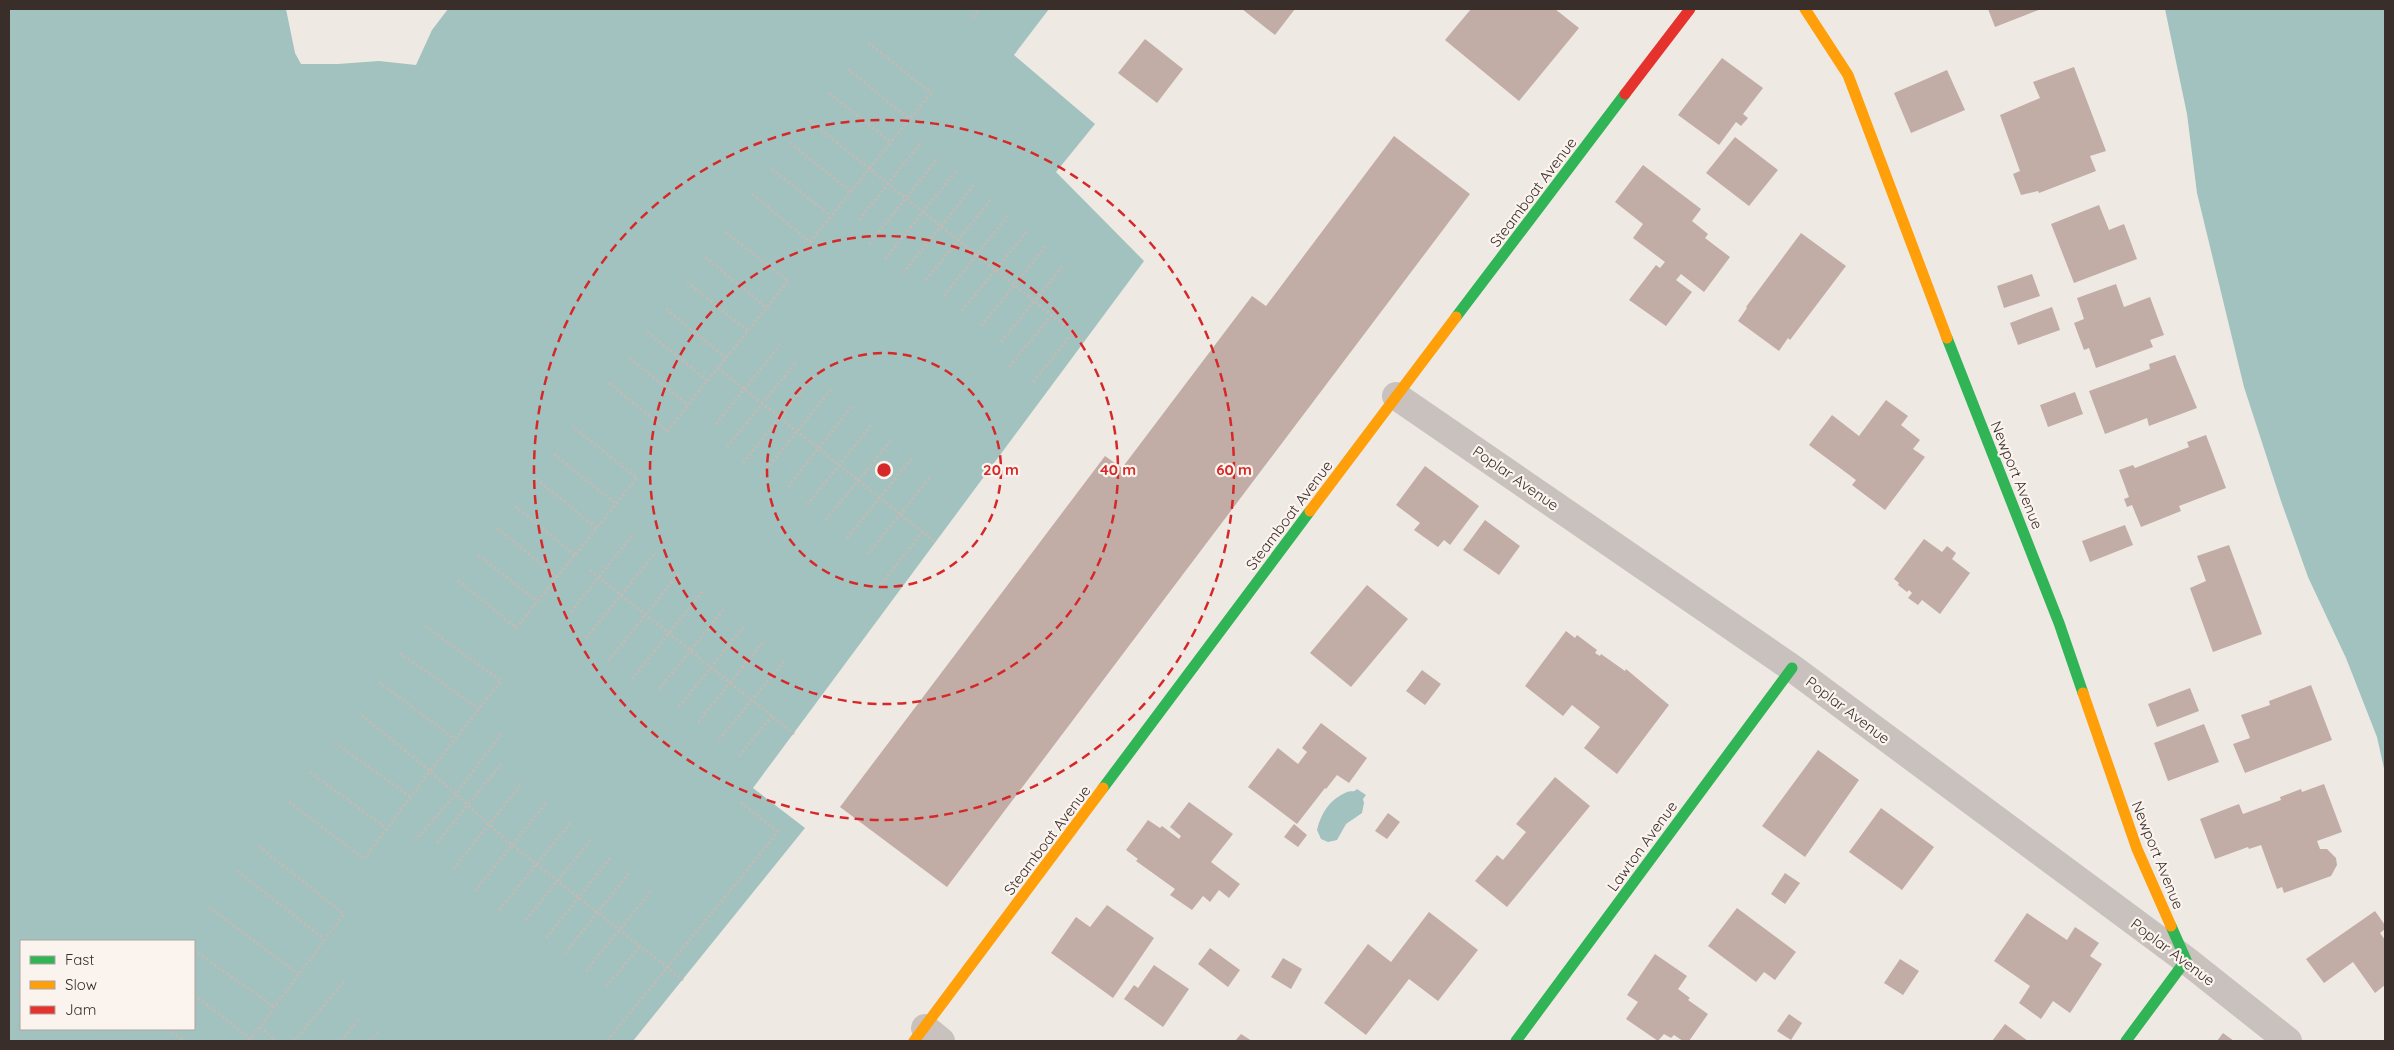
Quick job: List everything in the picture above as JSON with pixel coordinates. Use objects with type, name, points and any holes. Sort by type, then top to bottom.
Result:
[{"type":"street","name":"Steamboat Avenue","points":[[927,1037],[1396,396],[1690,9]]},
{"type":"street","name":"Newport Avenue","points":[[1805,9],[1848,75],[1964,380],[2060,623],[2137,849],[2186,960]]},
{"type":"street","name":"Poplar Avenue","points":[[1396,396],[1792,668],[2186,960],[2288,1041]]},
{"type":"street","name":"Lawton Avenue","points":[[1516,1041],[1792,668]]},
{"type":"street","points":[[2126,1041],[2186,960]]},
{"type":"path","points":[[972,17],[980,9]]},
{"type":"path","points":[[752,194],[810,242],[931,92],[866,41]]},
{"type":"path","points":[[848,68],[910,119]]},
{"type":"path","points":[[829,93],[891,142]]},
{"type":"path","points":[[809,120],[1085,342]]},
{"type":"path","points":[[859,220],[922,141]]},
{"type":"path","points":[[790,143],[851,192]]},
{"type":"path","points":[[869,244],[939,157]]},
{"type":"path","points":[[772,169],[830,216]]},
{"type":"path","points":[[885,259],[957,170]]},
{"type":"path","points":[[902,273],[975,184]]},
{"type":"path","points":[[926,280],[991,199]]},
{"type":"path","points":[[944,296],[1009,214]]},
{"type":"path","points":[[609,383],[667,431],[788,282],[723,230]]},
{"type":"path","points":[[962,311],[1028,230]]},
{"type":"path","points":[[981,326],[1046,246]]},
{"type":"path","points":[[705,258],[767,308]]},
{"type":"path","points":[[1001,342],[1064,265]]},
{"type":"path","points":[[687,282],[748,331]]},
{"type":"path","points":[[666,309],[726,358]]},
{"type":"path","points":[[1009,367],[1051,316]]},
{"type":"path","points":[[647,332],[708,380]]},
{"type":"path","points":[[1033,382],[1073,333]]},
{"type":"path","points":[[716,424],[780,345]]},
{"type":"path","points":[[630,358],[688,405]]},
{"type":"path","points":[[727,448],[797,361]]},
{"type":"path","points":[[718,368],[935,542]]},
{"type":"path","points":[[743,463],[815,374]]},
{"type":"path","points":[[760,477],[832,388]]},
{"type":"path","points":[[788,487],[852,406]]},
{"type":"path","points":[[807,505],[872,424]]},
{"type":"path","points":[[458,580],[516,628],[636,478],[572,426]]},
{"type":"path","points":[[826,520],[892,439]]},
{"type":"path","points":[[554,454],[616,504]]},
{"type":"path","points":[[848,538],[913,457]]},
{"type":"path","points":[[868,554],[931,476]]},
{"type":"path","points":[[536,479],[597,528]]},
{"type":"path","points":[[515,506],[575,555]]},
{"type":"path","points":[[496,528],[557,577]]},
{"type":"path","points":[[881,584],[923,532]]},
{"type":"path","points":[[571,612],[634,533]]},
{"type":"path","points":[[586,638],[656,552]]},
{"type":"path","points":[[478,555],[537,601]]},
{"type":"path","points":[[590,570],[794,734]]},
{"type":"path","points":[[608,661],[680,572]]},
{"type":"path","points":[[632,679],[703,591]]},
{"type":"path","points":[[659,689],[724,609]]},
{"type":"path","points":[[289,802],[364,859],[430,770],[501,681],[425,626]]},
{"type":"path","points":[[679,707],[744,626]]},
{"type":"path","points":[[698,722],[764,641]]},
{"type":"path","points":[[400,653],[479,709]]},
{"type":"path","points":[[719,740],[785,660]]},
{"type":"path","points":[[379,682],[455,739]]},
{"type":"path","points":[[359,713],[430,770],[455,795],[512,845],[618,931],[683,980]]},
{"type":"path","points":[[740,756],[772,716]]},
{"type":"path","points":[[415,841],[455,795],[502,733]]},
{"type":"path","points":[[335,743],[411,796]]},
{"type":"path","points":[[437,843],[501,764]]},
{"type":"path","points":[[310,772],[387,829]]},
{"type":"path","points":[[453,869],[523,782]]},
{"type":"path","points":[[607,1041],[778,832],[739,801]]},
{"type":"path","points":[[475,891],[547,802]]},
{"type":"path","points":[[499,910],[570,822]]},
{"type":"path","points":[[526,920],[591,839]]},
{"type":"path","points":[[195,996],[250,1040],[344,914],[257,845]]},
{"type":"path","points":[[546,938],[611,857]]},
{"type":"path","points":[[236,871],[324,940]]},
{"type":"path","points":[[565,953],[630,872]]},
{"type":"path","points":[[586,971],[651,891]]},
{"type":"path","points":[[208,907],[298,974]]},
{"type":"path","points":[[606,987],[639,947]]},
{"type":"path","points":[[195,951],[274,1007]]},
{"type":"path","points":[[294,1041],[344,980]]},
{"type":"path","points":[[341,1041],[359,1019]]},
{"type":"path","points":[[260,1027],[276,1041]]},
{"type":"path","points":[[169,1030],[184,1041]]},
{"type":"path","points":[[370,1041],[378,1032]]},
{"type":"water","points":[[9,9],[286,9],[295,53],[301,64],[379,61],[416,65],[432,30],[448,9],[1049,9],[1014,55],[1095,124],[1056,172],[1144,261],[753,788],[805,828],[633,1041],[9,1041]]},
{"type":"water","points":[[2165,9],[2385,9],[2385,773],[2377,737],[2346,658],[2308,577],[2244,387],[2197,193],[2187,114]]},
{"type":"water","points":[[1357,789],[1366,795],[1363,799],[1362,813],[1346,824],[1337,840],[1328,842],[1321,839],[1317,830],[1327,807],[1341,795]]},
{"type":"building","points":[[1242,9],[1295,9],[1275,35]]},
{"type":"building","points":[[1471,9],[1555,9],[1579,28],[1519,101],[1445,40]]},
{"type":"building","points":[[1988,9],[2041,9],[1995,27]]},
{"type":"building","points":[[1145,39],[1183,69],[1157,103],[1118,73]]},
{"type":"building","points":[[1722,58],[1763,88],[1743,114],[1748,118],[1741,126],[1736,122],[1719,145],[1678,115]]},
{"type":"building","points":[[2074,67],[2106,151],[2090,156],[2096,171],[2039,193],[2038,191],[2021,195],[2013,174],[2020,171],[2000,115],[2040,98],[2033,82]]},
{"type":"building","points":[[1947,70],[1965,110],[1911,133],[1894,93]]},
{"type":"building","points":[[1394,136],[1470,194],[947,887],[840,807],[1105,456],[1122,468],[1252,296],[1266,306]]},
{"type":"building","points":[[1735,137],[1778,170],[1749,206],[1706,173]]},
{"type":"building","points":[[1643,165],[1701,209],[1692,221],[1708,234],[1705,238],[1730,257],[1704,292],[1681,274],[1676,280],[1692,292],[1666,326],[1629,300],[1656,265],[1660,268],[1665,262],[1633,238],[1643,224],[1615,202]]},
{"type":"building","points":[[2099,205],[2109,230],[2124,224],[2137,259],[2074,283],[2051,224]]},
{"type":"building","points":[[1801,233],[1846,266],[1790,340],[1788,338],[1779,351],[1738,321],[1746,307]]},
{"type":"building","points":[[2032,274],[2040,296],[2004,308],[1997,286]]},
{"type":"building","points":[[2116,284],[2124,307],[2150,297],[2164,335],[2150,340],[2153,347],[2096,368],[2089,348],[2084,350],[2074,323],[2084,319],[2077,298]]},
{"type":"building","points":[[2052,307],[2060,330],[2018,345],[2010,323]]},
{"type":"building","points":[[2175,355],[2197,408],[2149,426],[2147,418],[2105,434],[2089,391],[2150,369],[2149,364]]},
{"type":"building","points":[[2075,392],[2083,414],[2048,427],[2040,405]]},
{"type":"building","points":[[1886,400],[1908,416],[1901,425],[1920,440],[1913,449],[1925,457],[1885,510],[1852,485],[1856,480],[1809,445],[1832,415],[1859,436]]},
{"type":"building","points":[[2206,435],[2226,488],[2179,506],[2181,511],[2141,527],[2132,505],[2127,507],[2124,499],[2129,497],[2119,470],[2133,465],[2135,468],[2189,447],[2187,442]]},
{"type":"building","points":[[1425,466],[1479,506],[1450,545],[1444,540],[1438,547],[1414,530],[1420,523],[1396,505]]},
{"type":"building","points":[[1485,520],[1520,546],[1499,575],[1463,550]]},
{"type":"building","points":[[2125,525],[2133,545],[2090,562],[2082,541]]},
{"type":"building","points":[[1924,539],[1942,552],[1947,546],[1956,553],[1952,559],[1970,573],[1940,614],[1922,600],[1918,605],[1908,598],[1912,593],[1909,590],[1907,592],[1898,585],[1899,583],[1894,579]]},
{"type":"building","points":[[2229,545],[2262,634],[2213,652],[2190,588],[2206,581],[2197,556]]},
{"type":"building","points":[[1367,585],[1408,619],[1351,687],[1310,653]]},
{"type":"building","points":[[1566,631],[1575,638],[1577,635],[1597,650],[1595,653],[1600,656],[1601,654],[1625,671],[1626,669],[1669,705],[1617,774],[1584,748],[1600,727],[1572,705],[1563,716],[1525,686]]},
{"type":"building","points":[[1422,670],[1441,684],[1425,705],[1406,691]]},
{"type":"building","points":[[2311,685],[2332,740],[2245,773],[2233,744],[2250,738],[2241,715],[2270,705],[2269,701]]},
{"type":"building","points":[[2190,688],[2199,711],[2157,727],[2148,704]]},
{"type":"building","points":[[1321,723],[1367,758],[1349,783],[1337,775],[1297,824],[1248,787],[1278,748],[1298,764],[1307,752],[1302,748]]},
{"type":"building","points":[[2204,724],[2219,762],[2168,781],[2154,743]]},
{"type":"building","points":[[1818,750],[1859,780],[1805,857],[1762,826]]},
{"type":"building","points":[[1555,777],[1590,806],[1507,907],[1475,881],[1497,855],[1503,860],[1526,832],[1516,824]]},
{"type":"building","points":[[2324,784],[2342,832],[2317,841],[2320,849],[2327,849],[2336,858],[2337,865],[2331,876],[2284,893],[2282,887],[2277,889],[2261,845],[2249,849],[2248,847],[2215,859],[2200,819],[2239,804],[2243,814],[2281,800],[2280,797],[2301,789],[2302,792]]},
{"type":"building","points":[[1189,802],[1233,834],[1211,862],[1240,884],[1229,898],[1219,890],[1210,902],[1203,896],[1192,910],[1170,895],[1175,889],[1136,861],[1138,859],[1126,850],[1148,820],[1160,828],[1162,826],[1179,839],[1181,836],[1170,827]]},
{"type":"building","points":[[1881,808],[1934,847],[1902,890],[1849,852]]},
{"type":"building","points":[[1388,813],[1400,822],[1387,839],[1375,831]]},
{"type":"building","points":[[1294,824],[1307,835],[1298,847],[1284,837]]},
{"type":"building","points":[[1785,873],[1800,883],[1785,904],[1771,894]]},
{"type":"building","points":[[1107,905],[1154,938],[1113,998],[1051,953],[1076,917],[1090,927]]},
{"type":"building","points":[[1737,908],[1796,952],[1775,980],[1764,972],[1756,982],[1708,946]]},
{"type":"building","points":[[2375,911],[2385,925],[2385,929],[2380,933],[2385,940],[2385,985],[2375,993],[2353,962],[2324,983],[2306,959]]},
{"type":"building","points":[[1429,912],[1478,950],[1438,1001],[1409,979],[1366,1035],[1324,1003],[1368,944],[1391,962]]},
{"type":"building","points":[[2027,913],[2067,940],[2075,927],[2099,943],[2090,956],[2102,964],[2070,1013],[2053,1001],[2041,1019],[2019,1003],[2030,986],[1994,961]]},
{"type":"building","points":[[1210,948],[1240,970],[1228,987],[1198,964]]},
{"type":"building","points":[[1655,954],[1687,976],[1678,989],[1690,998],[1688,1000],[1708,1014],[1689,1041],[1683,1041],[1674,1035],[1671,1038],[1664,1034],[1658,1041],[1626,1019],[1638,1002],[1627,995]]},
{"type":"building","points":[[1283,958],[1302,969],[1291,989],[1271,977]]},
{"type":"building","points":[[1900,959],[1919,971],[1903,995],[1884,983]]},
{"type":"building","points":[[1154,965],[1189,989],[1163,1027],[1124,999],[1134,985],[1138,988]]},
{"type":"building","points":[[1789,1014],[1802,1023],[1791,1040],[1777,1031]]},
{"type":"building","points":[[2005,1024],[2028,1041],[1992,1041]]},
{"type":"building","points":[[2223,1033],[2234,1041],[2217,1041]]},
{"type":"building","points":[[1241,1034],[1252,1041],[1235,1041]]},
{"type":"traffic: fast","points":[[1456,317],[1625,94]]},
{"type":"traffic: fast","points":[[1947,338],[2059,623],[2083,693]]},
{"type":"traffic: fast","points":[[1103,788],[1310,511]]},
{"type":"traffic: fast","points":[[1516,1041],[1792,668]]},
{"type":"traffic: fast","points":[[2126,1041],[2186,960],[2171,926]]},
{"type":"traffic: slow","points":[[1805,9],[1848,75],[1947,338]]},
{"type":"traffic: slow","points":[[1310,511],[1456,317]]},
{"type":"traffic: slow","points":[[2083,693],[2137,849],[2171,926]]},
{"type":"traffic: slow","points":[[914,1041],[1103,788]]},
{"type":"traffic: jam","points":[[1625,94],[1690,9]]}]
